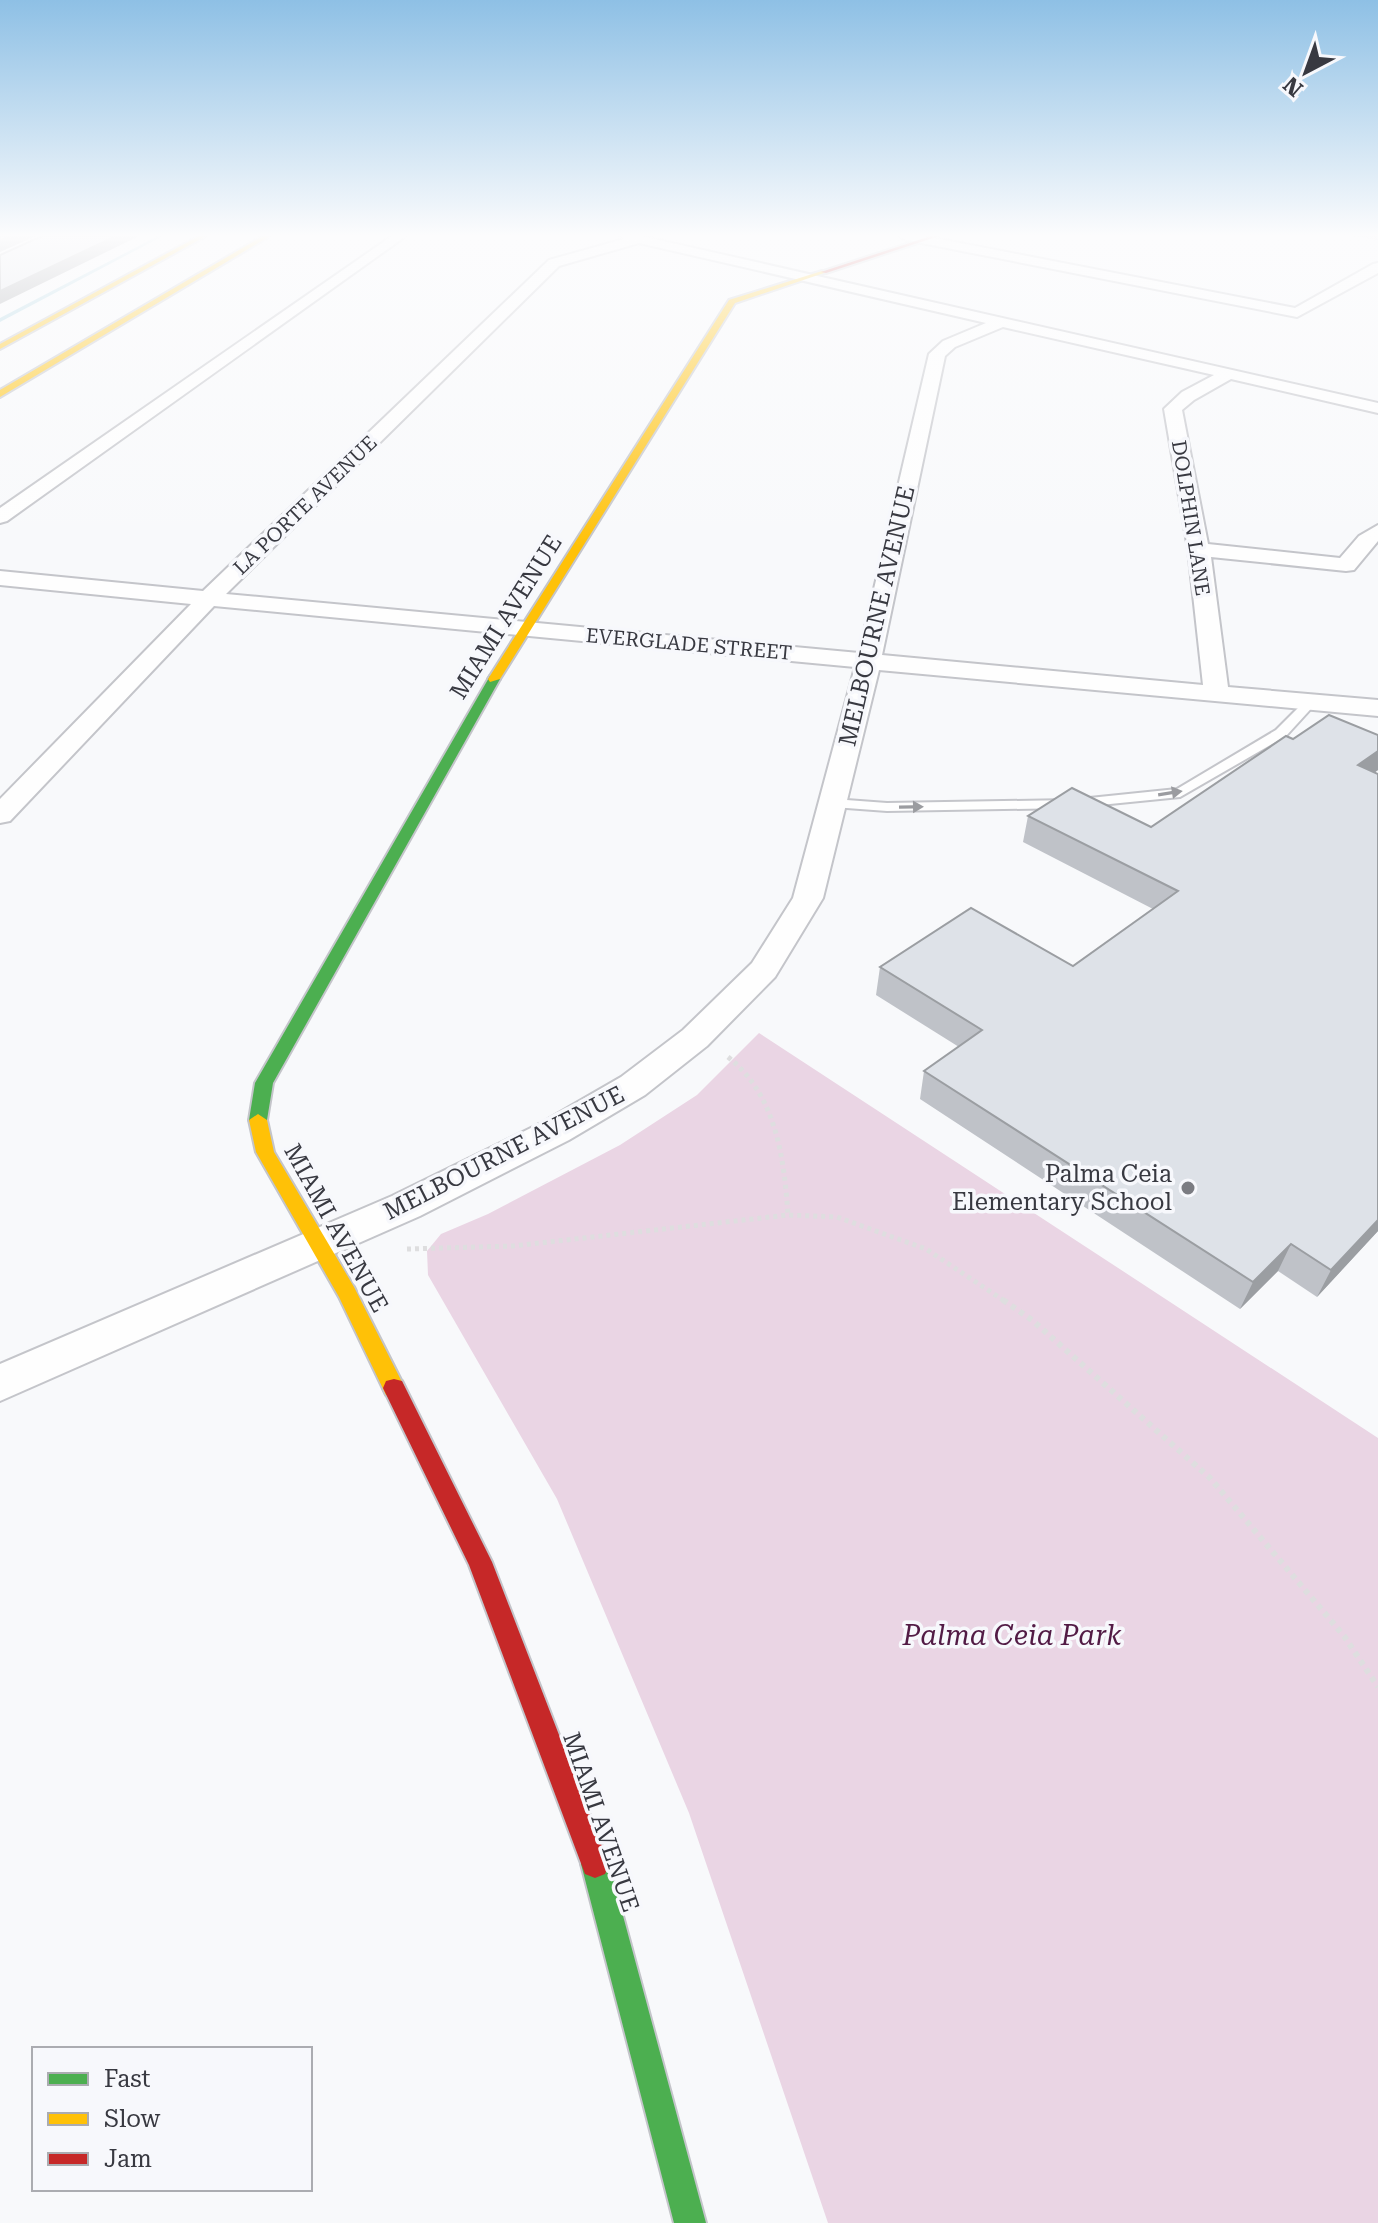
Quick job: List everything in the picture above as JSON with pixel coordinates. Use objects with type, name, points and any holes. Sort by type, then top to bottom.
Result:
[{"type":"main road","points":[[0,349],[18,340]]},
{"type":"main road","points":[[0,349],[39,340]]},
{"type":"main road","points":[[0,367],[46,340]]},
{"type":"main road","points":[[0,380],[69,340]]},
{"type":"main road","points":[[0,394],[92,340]]},
{"type":"main road","name":"MIAMI AVENUE","points":[[690,2223],[589,1850],[480,1562],[347,1293],[265,1152],[257,1115],[264,1083],[524,630],[708,340]]},
{"type":"street","points":[[0,517],[252,340]]},
{"type":"street","name":"LA PORTE AVENUE","points":[[0,815],[209,598],[475,340]]},
{"type":"street","name":"MELBOURNE AVENUE","points":[[0,1383],[406,1206],[556,1131],[633,1086],[695,1038],[764,970],[808,898],[869,660],[937,354],[959,340]]},
{"type":"street","points":[[1074,340],[1378,408]]},
{"type":"street","name":"DOLPHIN LANE","points":[[1216,692],[1199,549],[1173,409],[1188,396],[1229,374]]},
{"type":"street","points":[[1199,549],[1346,565],[1366,540],[1378,531]]},
{"type":"street","name":"EVERGLADE STREET","points":[[0,578],[524,630],[1378,708]]},
{"type":"lane","points":[[833,803],[887,807],[1070,804],[1180,793],[1281,733],[1312,701]]},
{"type":"path","points":[[695,1038],[743,1066],[765,1100],[785,1168],[788,1215]]},
{"type":"path","points":[[405,1249],[513,1246],[788,1215],[837,1217],[926,1249],[1032,1320],[1210,1478],[1344,1636],[1378,1687]]},
{"type":"green space","name":"Palma Ceia Park","points":[[759,1033],[1378,1438],[1378,2223],[828,2223],[689,1813],[557,1499],[428,1275],[427,1251],[441,1234],[488,1214],[620,1145],[697,1095]]},
{"type":"building","points":[[1329,715],[1378,735],[1378,751],[1358,765],[1378,774],[1378,1220],[1331,1270],[1291,1244],[1253,1282],[924,1071],[982,1030],[880,967],[971,908],[1073,966],[1178,891],[1028,816],[1072,788],[1151,827],[1286,736],[1293,739]]},
{"type":"traffic: fast","points":[[258,1120],[264,1083],[494,679]]},
{"type":"traffic: fast","points":[[595,1864],[690,2223]]},
{"type":"traffic: slow","points":[[0,347],[13,340]]},
{"type":"traffic: slow","points":[[0,394],[92,340]]},
{"type":"traffic: slow","points":[[494,679],[708,340]]},
{"type":"traffic: slow","points":[[258,1120],[265,1152],[347,1293],[394,1388]]},
{"type":"traffic: jam","points":[[394,1388],[480,1562],[595,1864]]},
{"type":"place","name":"Palma Ceia Elementary School","points":[[1188,1188]]}]
